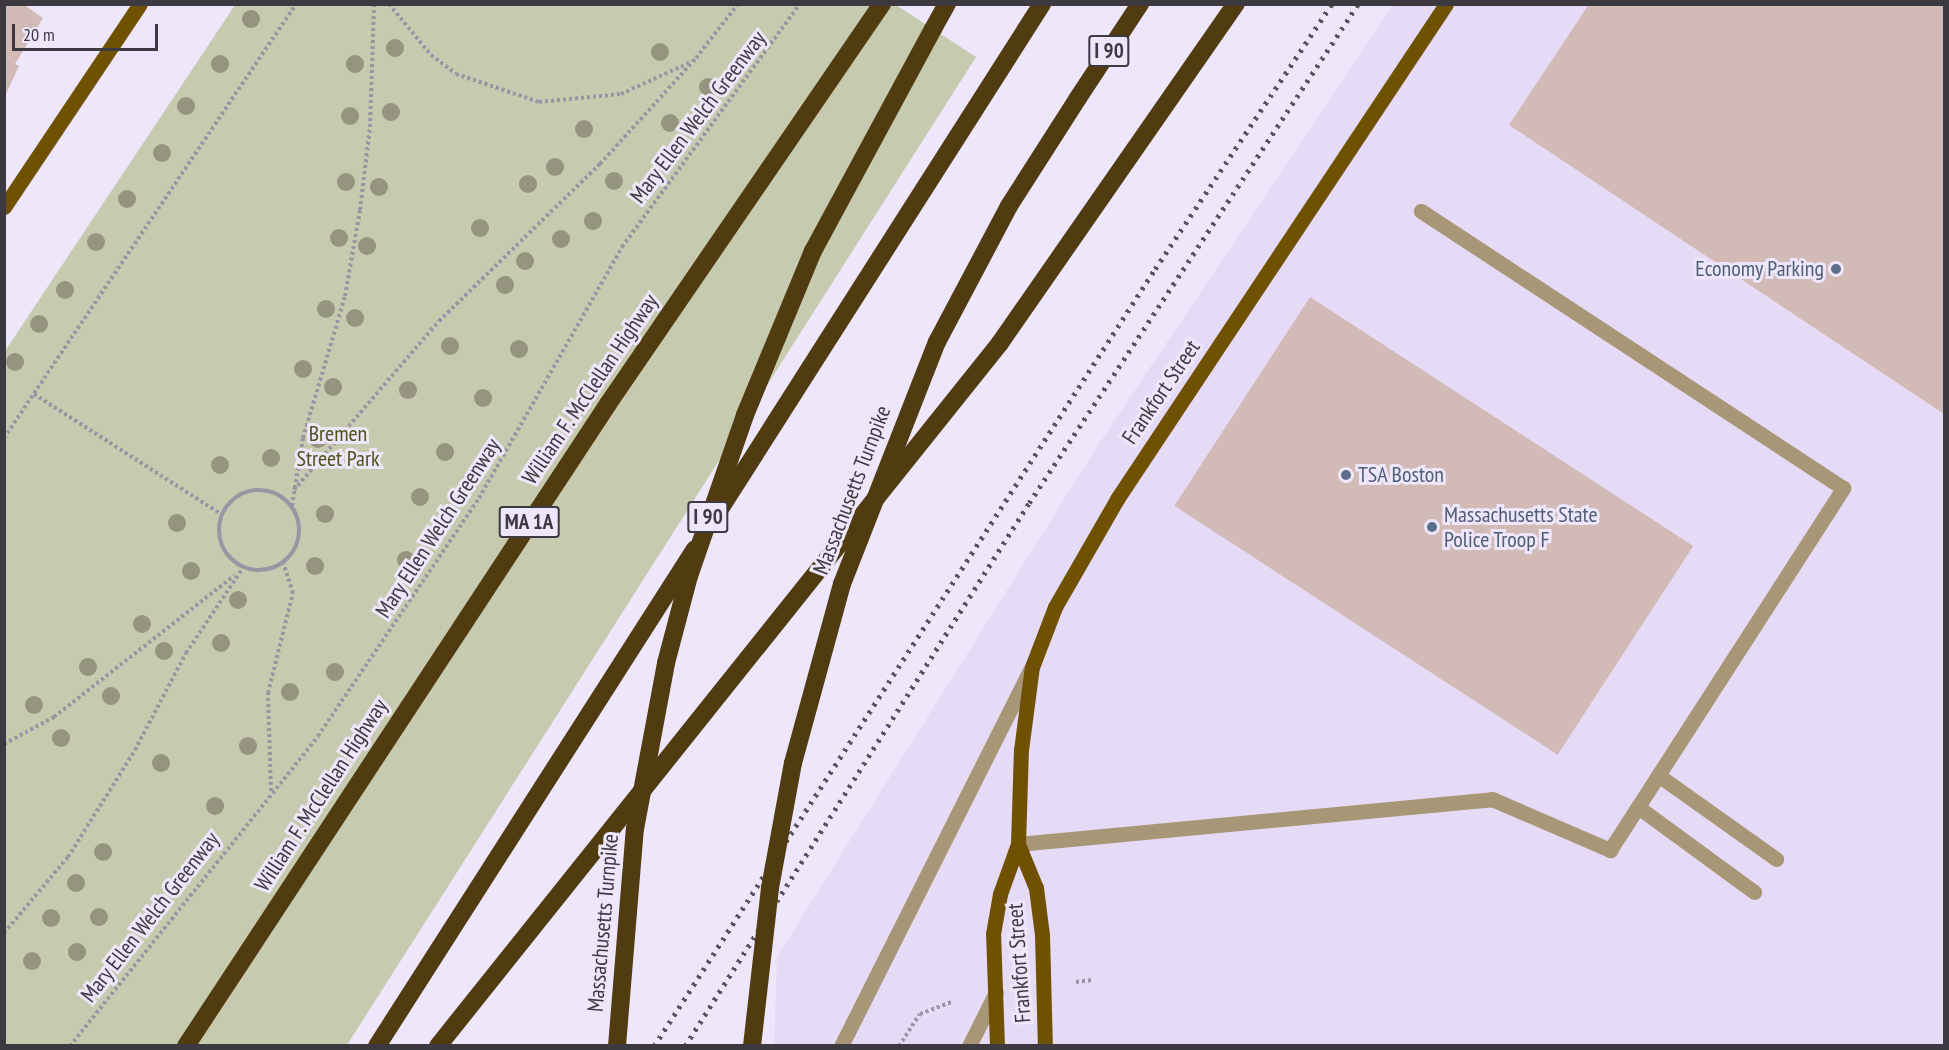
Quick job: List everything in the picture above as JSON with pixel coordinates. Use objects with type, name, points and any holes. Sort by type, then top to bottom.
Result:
[{"type":"highway","name":"William F. McClellan Highway","points":[[186,1046],[608,404],[882,4]]},
{"type":"highway","name":"Massachusetts Turnpike","points":[[617,1046],[635,829],[666,663],[689,576],[745,415],[813,251],[947,4]]},
{"type":"highway","points":[[378,1046],[1042,4]]},
{"type":"highway","name":"Massachusetts Turnpike","points":[[752,1046],[770,888],[793,763],[842,584],[891,451],[950,315],[1009,206],[1140,4]]},
{"type":"highway","points":[[438,1046],[1000,343],[1236,4]]},
{"type":"main road","points":[[4,207],[140,4]]},
{"type":"main road","name":"Frankfort Street","points":[[997,1046],[993,934],[1000,894],[1018,844],[1021,750],[1032,667],[1055,607],[1090,542],[1446,4]]},
{"type":"main road","name":"Frankfort Street","points":[[1018,844],[1036,888],[1045,1046]]},
{"type":"street","points":[[1018,844],[1492,799],[1610,850],[1844,488],[1421,211]]},
{"type":"street","points":[[841,1046],[1032,667]]},
{"type":"street","points":[[1658,775],[1776,859]]},
{"type":"street","points":[[1638,807],[1754,892]]},
{"type":"street","points":[[969,1046],[996,992]]},
{"type":"path","points":[[4,438],[296,4]]},
{"type":"path","points":[[292,506],[283,497],[261,490],[237,496],[222,514],[219,539],[231,560],[243,568],[263,570],[283,563],[292,555],[300,530],[292,506],[303,438],[345,296],[360,210],[370,127],[374,4]]},
{"type":"path","points":[[389,4],[431,55],[456,74],[539,102],[621,94],[696,58]]},
{"type":"path","points":[[294,490],[439,321],[600,164],[696,58],[738,4]]},
{"type":"path","name":"Mary Ellen Welch Greenway","points":[[70,1046],[318,736],[429,577],[527,417],[622,247],[800,4]]},
{"type":"path","points":[[34,394],[222,514]]},
{"type":"path","points":[[271,792],[268,693],[293,592],[283,563]]},
{"type":"path","points":[[4,744],[54,717],[243,568]]},
{"type":"path","points":[[4,933],[68,857],[237,573]]},
{"type":"path","points":[[899,1046],[920,1014],[962,997]]},
{"type":"shaded area","points":[[1393,5],[1944,5],[1944,1045],[774,1046],[777,957],[1096,448]]},
{"type":"green space","name":"Bremen Street Park","points":[[235,5],[896,5],[976,57],[347,1045],[5,1046],[5,351]]},
{"type":"building","points":[[4,4],[23,4],[43,18],[15,64],[19,66],[4,98]]},
{"type":"building","name":"Economy Parking","points":[[1589,4],[1944,4],[1944,414],[1509,125]]},
{"type":"building","name":"Massachusetts State Police Troop F","points":[[1310,297],[1693,546],[1558,755],[1174,506]]},
{"type":"railway","points":[[654,1046],[1155,269],[1332,4]]},
{"type":"railway","points":[[685,1046],[1029,503],[1358,4]]},
{"type":"place","name":"Economy Parking","points":[[1836,269]]},
{"type":"place","name":"TSA Boston","points":[[1346,475]]},
{"type":"place","name":"Massachusetts State Police Troop F","points":[[1432,527]]}]
